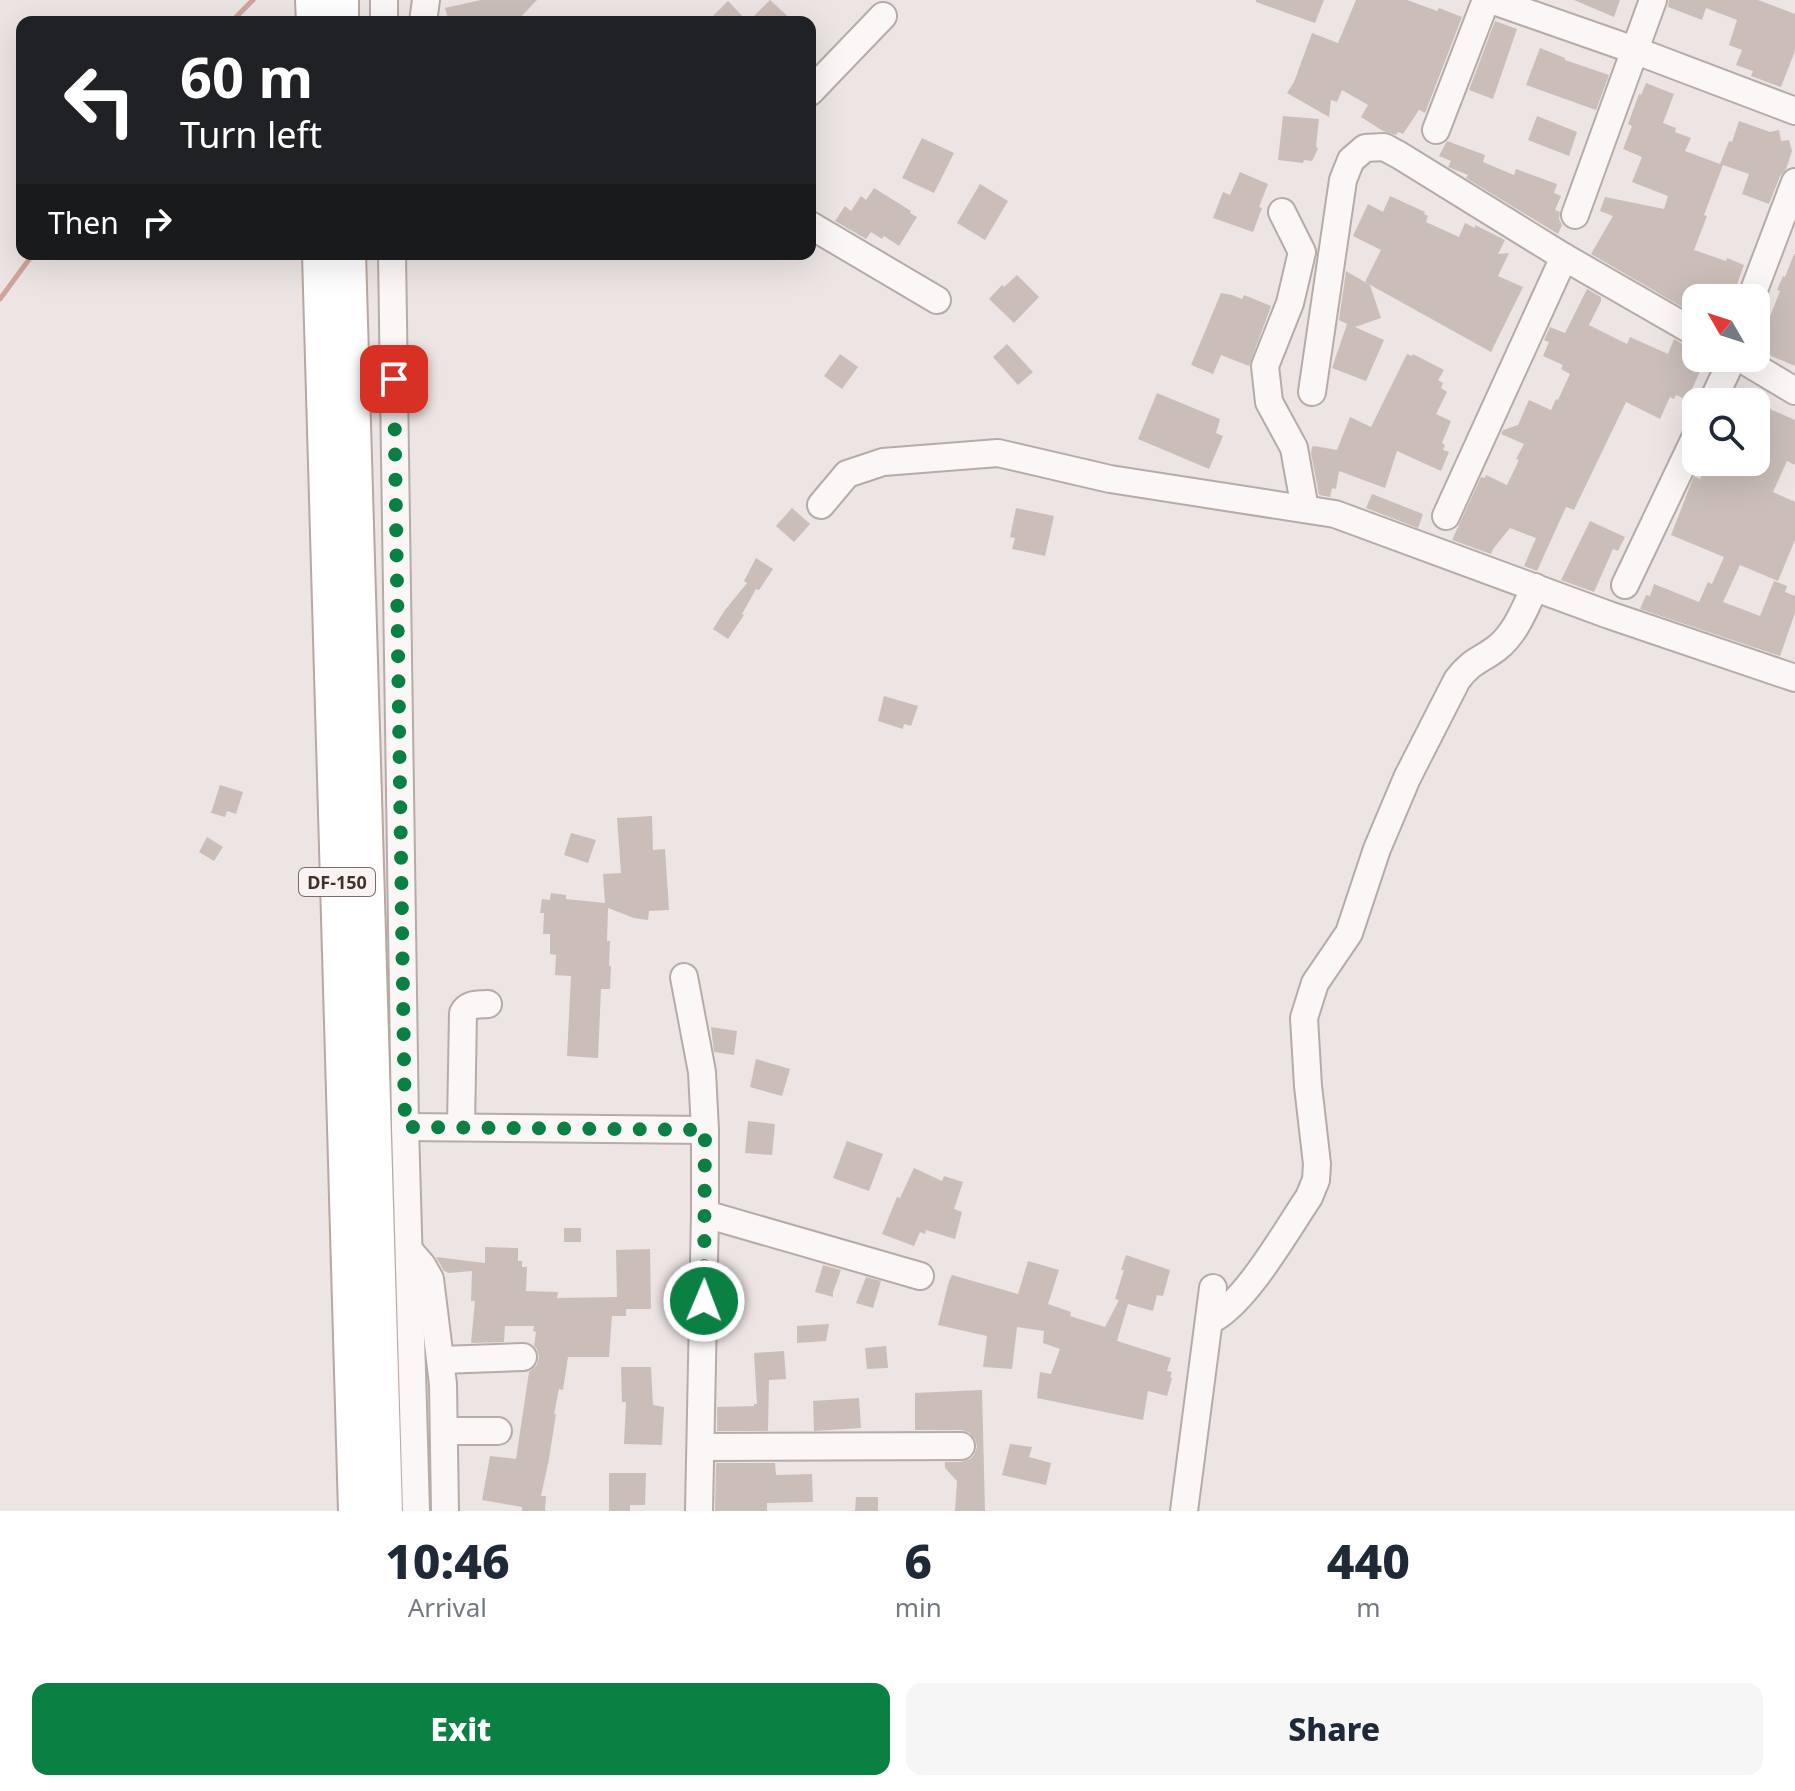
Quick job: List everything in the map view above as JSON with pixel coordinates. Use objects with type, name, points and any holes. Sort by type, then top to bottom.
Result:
[{"type":"main road","name":"DF-150","points":[[319,260],[355,1511]]},
{"type":"main road","name":"DF-150","points":[[349,260],[386,1511]]},
{"type":"street","points":[[1436,130],[1489,0],[1532,7],[1634,50],[1795,111]]},
{"type":"street","points":[[1575,215],[1653,0]]},
{"type":"street","points":[[816,86],[883,16]]},
{"type":"street","points":[[1312,392],[1343,180],[1351,160],[1365,148],[1384,147],[1399,155],[1564,257],[1682,325]]},
{"type":"street","points":[[1756,284],[1795,182]]},
{"type":"street","points":[[1282,212],[1302,252],[1290,303],[1265,366],[1269,402],[1294,448],[1305,509]]},
{"type":"street","points":[[816,229],[937,300]]},
{"type":"street","points":[[1446,516],[1564,257]]},
{"type":"street","points":[[392,260],[405,1127],[416,1511]]},
{"type":"street","points":[[1763,372],[1795,391]]},
{"type":"street","points":[[821,505],[847,474],[883,462],[998,453],[1110,479],[1335,514],[1624,620],[1795,678]]},
{"type":"street","points":[[1625,585],[1682,465]]},
{"type":"street","points":[[1209,1321],[1232,1304],[1247,1287],[1309,1197],[1316,1180],[1317,1164],[1304,1018],[1315,983],[1349,933],[1377,849],[1407,778],[1457,680],[1467,667],[1497,648],[1510,635],[1535,587]]},
{"type":"street","points":[[684,977],[702,1072],[705,1130],[699,1511]]},
{"type":"street","points":[[461,1126],[463,1013],[470,1006],[488,1004]]},
{"type":"street","points":[[405,1127],[705,1130]]},
{"type":"street","points":[[705,1214],[920,1276]]},
{"type":"street","points":[[409,1250],[430,1279],[442,1372],[445,1511]]},
{"type":"street","points":[[1184,1511],[1213,1288]]},
{"type":"street","points":[[413,1383],[442,1372],[523,1357]]},
{"type":"street","points":[[444,1431],[498,1431]]},
{"type":"street","points":[[701,1447],[961,1446]]},
{"type":"building","points":[[481,0],[537,0],[522,16],[447,16],[445,8]]},
{"type":"building","points":[[770,0],[787,16],[754,16]]},
{"type":"building","points":[[1256,0],[1324,0],[1315,23]]},
{"type":"building","points":[[1356,0],[1407,0],[1462,17],[1425,113],[1419,110],[1403,134],[1383,131],[1361,117],[1368,105],[1342,90],[1337,102],[1331,100],[1329,117],[1287,93],[1312,33],[1338,43]]},
{"type":"building","points":[[1574,0],[1620,0],[1614,17]]},
{"type":"building","points":[[1669,0],[1758,0],[1795,14],[1795,51],[1781,87],[1751,76],[1753,71],[1736,65],[1742,50],[1729,45],[1737,20],[1706,8],[1702,20],[1668,7]]},
{"type":"building","points":[[728,1],[742,16],[713,16]]},
{"type":"building","points":[[1495,21],[1517,29],[1493,99],[1469,90]]},
{"type":"building","points":[[1540,48],[1609,75],[1596,110],[1526,85]]},
{"type":"building","points":[[1646,83],[1674,94],[1663,123],[1691,138],[1685,151],[1720,164],[1739,121],[1770,132],[1779,130],[1781,141],[1789,140],[1792,151],[1769,204],[1742,194],[1749,174],[1723,165],[1694,250],[1744,265],[1737,284],[1682,284],[1682,307],[1591,254],[1613,216],[1600,211],[1605,197],[1664,209],[1668,196],[1632,182],[1642,157],[1623,149],[1632,126],[1628,124]]},
{"type":"building","points":[[1283,116],[1319,119],[1318,149],[1312,161],[1278,160]]},
{"type":"building","points":[[1537,116],[1577,132],[1569,156],[1528,140]]},
{"type":"building","points":[[922,138],[954,153],[934,193],[902,178]]},
{"type":"building","points":[[1447,141],[1485,155],[1483,162],[1514,175],[1516,169],[1557,184],[1554,193],[1561,196],[1555,210],[1560,212],[1562,225],[1558,234],[1466,178],[1468,175],[1448,167],[1451,161],[1439,156]]},
{"type":"building","points":[[1240,172],[1268,184],[1253,232],[1213,218],[1223,192],[1230,195]]},
{"type":"building","points":[[980,184],[1008,201],[985,240],[957,223]]},
{"type":"building","points":[[874,188],[917,217],[899,246],[871,232],[866,239],[835,221],[845,206],[851,211],[861,196],[866,200]]},
{"type":"building","points":[[1390,196],[1425,212],[1428,216],[1426,222],[1459,237],[1465,223],[1505,240],[1498,254],[1509,253],[1498,276],[1523,287],[1491,352],[1365,282],[1381,250],[1353,236],[1368,204],[1383,212]]},
{"type":"building","points":[[1795,254],[1795,366],[1770,355],[1770,317],[1780,291],[1777,290]]},
{"type":"building","points":[[1346,271],[1370,285],[1381,318],[1355,327],[1384,340],[1366,381],[1332,368],[1347,324],[1339,320]]},
{"type":"building","points":[[1017,275],[1039,297],[1014,323],[989,299]]},
{"type":"building","points":[[1587,289],[1601,297],[1589,325],[1627,344],[1630,337],[1668,354],[1674,339],[1682,344],[1682,372],[1700,372],[1692,388],[1682,388],[1682,398],[1670,397],[1660,419],[1626,402],[1574,510],[1566,507],[1537,571],[1524,566],[1536,538],[1510,528],[1491,554],[1452,540],[1481,477],[1485,478],[1486,475],[1507,485],[1519,460],[1516,459],[1524,444],[1501,434],[1503,430],[1518,425],[1529,400],[1551,410],[1558,400],[1570,374],[1561,369],[1563,365],[1543,356],[1549,342],[1544,340],[1550,327],[1565,333]]},
{"type":"building","points":[[1221,293],[1242,299],[1244,295],[1271,306],[1249,366],[1221,355],[1213,374],[1191,365]]},
{"type":"building","points":[[1007,344],[1033,372],[1018,385],[993,357]]},
{"type":"building","points":[[840,354],[858,367],[842,389],[824,376]]},
{"type":"building","points":[[1407,354],[1444,370],[1438,380],[1447,392],[1436,414],[1451,421],[1442,443],[1445,445],[1443,450],[1449,452],[1441,471],[1397,451],[1385,488],[1339,471],[1336,489],[1332,488],[1330,497],[1319,495],[1312,447],[1337,450],[1350,417],[1371,427]]},
{"type":"building","points":[[1157,393],[1220,419],[1216,433],[1223,436],[1209,469],[1138,439]]},
{"type":"building","points":[[1770,409],[1795,420],[1795,465],[1787,461],[1773,492],[1795,502],[1795,540],[1778,581],[1740,565],[1723,602],[1760,616],[1774,581],[1787,586],[1785,592],[1795,596],[1795,613],[1780,656],[1640,609],[1654,584],[1699,602],[1708,582],[1712,584],[1724,557],[1671,535],[1694,476],[1700,479],[1701,476],[1770,476]]},
{"type":"building","points":[[1372,494],[1423,514],[1418,528],[1366,508]]},
{"type":"building","points":[[792,508],[810,524],[794,542],[776,526]]},
{"type":"building","points":[[1016,508],[1054,516],[1045,556],[1012,549],[1015,538],[1010,537]]},
{"type":"building","points":[[1590,521],[1625,537],[1618,551],[1613,549],[1594,592],[1561,580]]},
{"type":"building","points":[[756,558],[773,569],[759,590],[756,589],[728,639],[713,629],[747,583],[744,581]]},
{"type":"building","points":[[884,696],[918,706],[911,726],[904,724],[903,729],[878,721]]},
{"type":"building","points":[[220,785],[243,792],[236,814],[227,811],[225,817],[211,813]]},
{"type":"building","points":[[652,816],[653,850],[665,849],[669,910],[649,911],[648,920],[608,908],[610,989],[601,989],[598,1058],[567,1056],[571,976],[555,975],[556,955],[550,954],[550,934],[543,934],[542,899],[550,900],[551,893],[566,895],[566,899],[605,903],[603,874],[621,873],[617,818]]},
{"type":"building","points":[[571,833],[596,840],[588,863],[564,855]]},
{"type":"building","points":[[207,837],[223,847],[214,861],[199,852]]},
{"type":"building","points":[[711,1027],[737,1031],[734,1055],[714,1052]]},
{"type":"building","points":[[756,1059],[790,1069],[782,1096],[750,1087]]},
{"type":"building","points":[[748,1121],[775,1124],[772,1155],[745,1153]]},
{"type":"building","points":[[847,1141],[883,1154],[869,1191],[833,1178]]},
{"type":"building","points":[[914,1168],[942,1181],[944,1176],[963,1182],[954,1209],[962,1212],[955,1239],[926,1230],[925,1234],[920,1232],[914,1246],[882,1234],[897,1197],[900,1198]]},
{"type":"building","points":[[564,1228],[581,1228],[581,1242],[564,1242]]},
{"type":"building","points":[[485,1247],[518,1248],[518,1261],[522,1261],[522,1267],[527,1267],[526,1291],[558,1292],[557,1298],[617,1297],[616,1250],[650,1249],[651,1309],[626,1309],[626,1316],[612,1316],[609,1357],[568,1357],[563,1390],[559,1389],[554,1414],[541,1496],[546,1496],[545,1511],[522,1511],[522,1507],[482,1500],[490,1456],[516,1459],[529,1372],[537,1365],[539,1357],[534,1346],[534,1326],[505,1326],[504,1342],[471,1343],[475,1301],[471,1301],[472,1271],[449,1273],[444,1271],[436,1257],[485,1263]]},
{"type":"building","points":[[1126,1255],[1170,1270],[1163,1296],[1157,1295],[1153,1311],[1128,1304],[1117,1341],[1171,1358],[1167,1371],[1172,1372],[1172,1378],[1167,1396],[1148,1391],[1143,1420],[1037,1398],[1040,1372],[1051,1374],[1060,1349],[1043,1343],[1044,1331],[1017,1327],[1012,1369],[983,1367],[987,1336],[938,1325],[952,1275],[1018,1294],[1028,1261],[1059,1270],[1048,1304],[1071,1312],[1070,1316],[1105,1327],[1119,1300],[1115,1299]]},
{"type":"building","points":[[823,1265],[841,1270],[833,1297],[815,1292]]},
{"type":"building","points":[[866,1277],[881,1281],[873,1308],[856,1303]]},
{"type":"building","points":[[829,1324],[826,1341],[797,1343],[797,1326]]},
{"type":"building","points":[[886,1346],[888,1368],[867,1369],[865,1348]]},
{"type":"building","points":[[784,1351],[786,1379],[769,1380],[768,1431],[717,1431],[717,1407],[757,1404],[754,1353]]},
{"type":"building","points":[[621,1367],[651,1367],[653,1405],[664,1407],[662,1445],[624,1444],[626,1402],[622,1402]]},
{"type":"building","points":[[982,1390],[985,1511],[955,1511],[957,1481],[945,1468],[945,1462],[970,1459],[977,1447],[975,1439],[962,1430],[915,1430],[915,1393]]},
{"type":"building","points":[[859,1398],[861,1428],[814,1431],[813,1401]]},
{"type":"building","points":[[1010,1444],[1032,1447],[1029,1457],[1051,1463],[1046,1485],[1002,1475]]},
{"type":"building","points":[[716,1463],[775,1463],[776,1475],[812,1474],[813,1502],[767,1503],[767,1511],[715,1511]]},
{"type":"building","points":[[609,1473],[646,1473],[645,1505],[630,1505],[630,1511],[609,1511]]},
{"type":"building","points":[[856,1497],[878,1497],[878,1511],[855,1511]]},
{"type":"waterway","points":[[237,16],[253,0]]},
{"type":"waterway","points":[[0,299],[29,260]]},
{"type":"route","points":[[394,379],[405,1127],[705,1130],[704,1301]]}]
